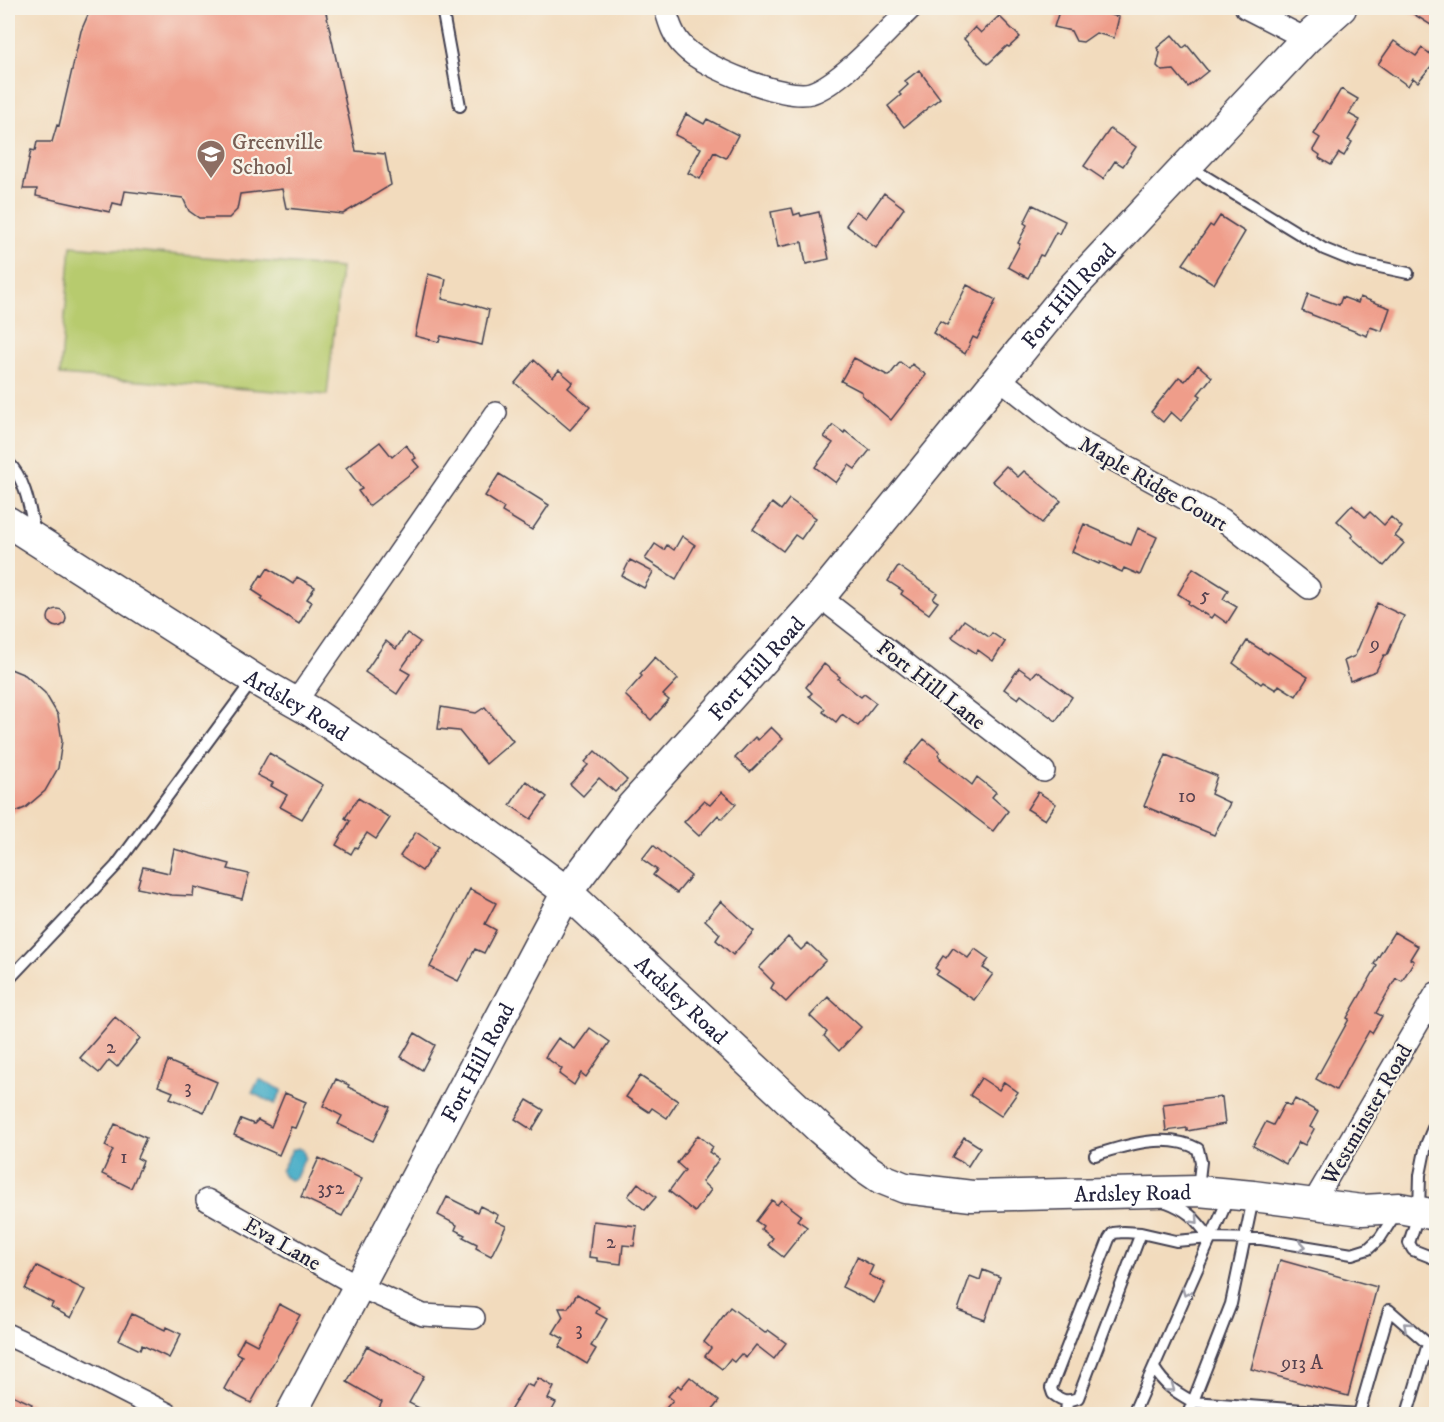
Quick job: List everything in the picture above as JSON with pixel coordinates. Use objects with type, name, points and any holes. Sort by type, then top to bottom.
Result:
[{"type":"street","points":[[665,8],[671,28],[685,48],[706,64],[778,92],[810,93],[841,76],[911,8]]},
{"type":"street","points":[[1246,8],[1306,39]]},
{"type":"street","name":"Fort Hill Road","points":[[291,1414],[567,892],[632,806],[820,597],[1072,288],[1306,39],[1341,8]]},
{"type":"street","name":"Maple Ridge Court","points":[[999,378],[1077,440],[1222,519],[1309,588]]},
{"type":"street","points":[[295,703],[496,413]]},
{"type":"street","name":"Ardsley Road","points":[[8,522],[254,679],[312,712],[432,792],[567,892],[821,1130],[880,1178],[905,1188],[972,1196],[1198,1191],[1362,1210],[1418,1212]]},
{"type":"street","name":"Fort Hill Lane","points":[[820,597],[1044,771]]},
{"type":"street","name":"Westminster Road","points":[[1313,1203],[1437,993]]},
{"type":"street","name":"Eva Lane","points":[[207,1200],[358,1286],[423,1315],[474,1318]]},
{"type":"street","points":[[8,1335],[168,1414]]},
{"type":"lane","points":[[442,8],[460,106]]},
{"type":"lane","points":[[1187,166],[1324,249],[1356,262],[1408,273]]},
{"type":"lane","points":[[8,462],[19,478],[28,501],[37,540]]},
{"type":"lane","points":[[11,976],[116,866],[254,679]]},
{"type":"lane","points":[[1437,1121],[1426,1145],[1420,1175],[1418,1212],[1409,1243],[1413,1250],[1437,1259]]},
{"type":"lane","points":[[1095,1155],[1136,1143],[1188,1143],[1198,1149],[1201,1162],[1198,1191]]},
{"type":"lane","points":[[1138,1191],[1184,1209],[1194,1217],[1209,1238]]},
{"type":"lane","points":[[1134,1414],[1209,1238],[1242,1195]]},
{"type":"lane","points":[[1188,1414],[1231,1304],[1244,1239],[1242,1195]]},
{"type":"lane","points":[[1141,1233],[1078,1398],[1060,1400],[1053,1394],[1051,1388],[1113,1233],[1141,1233],[1176,1241],[1209,1238],[1261,1239],[1352,1254],[1368,1249],[1418,1212]]},
{"type":"lane","points":[[1154,1368],[1170,1389],[1193,1402],[1359,1414],[1389,1310],[1428,1344],[1407,1414]]},
{"type":"lane","points":[[1066,1414],[1067,1401]]},
{"type":"green space","points":[[71,246],[341,268],[327,395],[60,375]]},
{"type":"water","points":[[259,1079],[282,1090],[275,1104],[252,1093]]},
{"type":"water","points":[[298,1148],[303,1150],[305,1157],[296,1178],[290,1180],[284,1177],[281,1171],[292,1150]]},
{"type":"building","points":[[91,8],[325,8],[356,151],[385,154],[391,185],[343,214],[286,208],[282,189],[240,194],[237,210],[229,218],[199,218],[189,211],[183,198],[125,191],[122,205],[113,203],[110,212],[36,196],[37,189],[23,189],[31,150],[35,151],[37,142],[52,142],[57,125],[59,126],[81,31]]},
{"type":"building","points":[[1060,8],[1096,8],[1095,11],[1119,17],[1114,38],[1096,33],[1083,42],[1076,41],[1071,31],[1054,27]]},
{"type":"building","points":[[1404,8],[1437,8],[1437,29]]},
{"type":"building","points":[[999,16],[1020,37],[988,64],[964,39],[975,27],[981,33]]},
{"type":"building","points":[[1172,35],[1183,48],[1187,45],[1208,71],[1188,87],[1174,70],[1162,71],[1157,66],[1160,53],[1157,48]]},
{"type":"building","points":[[1394,41],[1416,56],[1422,48],[1437,59],[1418,82],[1413,78],[1408,86],[1378,64]]},
{"type":"building","points":[[919,70],[940,98],[904,127],[888,106],[901,95],[899,93],[908,85],[905,81]]},
{"type":"building","points":[[1341,89],[1358,99],[1349,114],[1360,120],[1348,140],[1352,142],[1344,156],[1339,153],[1331,165],[1319,158],[1320,155],[1313,150],[1320,138],[1314,134]]},
{"type":"building","points":[[686,114],[704,124],[707,119],[738,135],[726,158],[714,152],[700,179],[688,173],[701,148],[675,135]]},
{"type":"building","points":[[1110,129],[1136,147],[1123,166],[1115,161],[1103,179],[1084,166]]},
{"type":"building","points":[[884,193],[904,208],[876,248],[846,225],[856,211],[866,218]]},
{"type":"building","points":[[1033,205],[1065,221],[1059,234],[1056,232],[1043,256],[1040,255],[1028,278],[1008,267],[1020,244],[1018,243],[1027,225],[1024,223]]},
{"type":"building","points":[[792,208],[794,215],[800,213],[801,216],[819,212],[829,259],[806,264],[802,242],[778,247],[771,212]]},
{"type":"building","points":[[1220,216],[1245,232],[1214,284],[1183,264],[1210,225],[1213,227]]},
{"type":"building","points":[[428,274],[446,279],[442,299],[489,310],[482,345],[441,336],[439,342],[415,336]]},
{"type":"building","points":[[967,285],[996,300],[977,339],[973,337],[965,354],[933,333],[940,321],[947,325]]},
{"type":"building","points":[[1308,294],[1339,305],[1342,297],[1358,303],[1360,297],[1390,308],[1382,331],[1370,327],[1367,336],[1302,311]]},
{"type":"building","points":[[854,358],[889,376],[900,362],[909,369],[912,364],[926,375],[891,420],[862,395],[862,392],[841,381]]},
{"type":"building","points":[[534,360],[553,377],[559,370],[573,382],[568,388],[590,407],[570,430],[515,383]]},
{"type":"building","points":[[1198,365],[1212,377],[1198,394],[1201,396],[1181,421],[1171,412],[1163,422],[1151,412],[1179,377],[1185,381]]},
{"type":"building","points":[[833,425],[870,450],[855,469],[849,465],[836,483],[815,467],[833,443],[824,437]]},
{"type":"building","points":[[380,442],[392,457],[406,445],[416,458],[413,460],[419,467],[369,506],[358,491],[362,489],[346,468]]},
{"type":"building","points":[[1006,466],[1018,477],[1024,471],[1061,501],[1042,523],[992,481]]},
{"type":"building","points":[[499,474],[549,505],[532,530],[502,512],[504,508],[485,496]]},
{"type":"building","points":[[789,499],[816,518],[801,539],[795,535],[783,551],[753,529],[772,503],[781,510]]},
{"type":"building","points":[[1352,505],[1365,517],[1370,512],[1384,525],[1391,517],[1402,527],[1395,536],[1404,543],[1384,566],[1351,537],[1353,535],[1337,521]]},
{"type":"building","points":[[1084,524],[1131,545],[1138,528],[1157,537],[1140,575],[1124,568],[1122,572],[1072,552]]},
{"type":"building","points":[[682,536],[695,545],[676,579],[645,559],[655,544],[664,550],[667,545],[674,550]]},
{"type":"building","points":[[630,560],[653,572],[644,588],[622,576]]},
{"type":"building","points":[[898,566],[937,593],[933,599],[938,602],[929,614],[901,594],[903,591],[888,581]]},
{"type":"building","points":[[268,568],[293,584],[297,577],[315,587],[307,599],[312,602],[299,624],[261,600],[263,597],[252,590]]},
{"type":"building","points":[[1193,568],[1228,590],[1223,599],[1237,607],[1227,623],[1214,614],[1211,618],[1188,604],[1189,601],[1178,594]]},
{"type":"building","points":[[1377,603],[1404,616],[1387,655],[1384,655],[1376,671],[1350,681],[1344,661],[1355,656]]},
{"type":"building","points":[[57,609],[63,612],[66,618],[63,624],[57,627],[51,624],[48,618],[51,612]]},
{"type":"building","points":[[964,620],[989,637],[992,633],[1005,642],[993,661],[978,650],[976,653],[952,637]]},
{"type":"building","points":[[407,633],[420,642],[401,669],[410,674],[397,694],[365,672],[386,641],[396,649]]},
{"type":"building","points":[[1247,641],[1308,677],[1296,696],[1279,685],[1276,690],[1263,682],[1261,684],[1233,663]]},
{"type":"building","points":[[655,657],[678,679],[663,695],[669,700],[651,720],[625,695]]},
{"type":"building","points":[[824,664],[840,677],[838,679],[861,697],[864,694],[876,703],[858,726],[842,714],[836,722],[823,712],[825,709],[809,696],[812,693],[806,687]]},
{"type":"building","points":[[8,668],[25,675],[45,693],[58,715],[62,741],[58,768],[45,791],[25,808],[8,815]]},
{"type":"building","points":[[1019,668],[1032,677],[1037,671],[1072,697],[1056,721],[1021,695],[1018,699],[1004,689]]},
{"type":"building","points":[[441,707],[476,713],[485,707],[513,741],[486,764],[459,731],[438,729]]},
{"type":"building","points":[[771,727],[783,739],[750,772],[735,758],[755,737],[758,740]]},
{"type":"building","points":[[924,739],[940,752],[938,755],[940,759],[972,785],[977,777],[996,792],[992,797],[1008,811],[993,831],[904,763]]},
{"type":"building","points":[[595,751],[627,780],[615,792],[599,778],[583,796],[570,784],[588,765],[585,762]]},
{"type":"building","points":[[269,753],[323,785],[302,819],[280,807],[287,795],[271,786],[273,783],[257,775]]},
{"type":"building","points":[[1166,755],[1217,776],[1211,794],[1230,803],[1214,835],[1144,806]]},
{"type":"building","points":[[526,781],[547,797],[531,819],[510,805]]},
{"type":"building","points":[[722,792],[736,804],[722,819],[718,815],[699,836],[684,822],[704,801],[710,805]]},
{"type":"building","points":[[1038,792],[1056,804],[1045,820],[1027,809]]},
{"type":"building","points":[[358,798],[390,818],[376,839],[367,833],[351,854],[336,845],[350,821],[345,818]]},
{"type":"building","points":[[416,832],[438,847],[422,871],[400,856]]},
{"type":"building","points":[[653,845],[691,876],[677,893],[653,875],[657,870],[642,859]]},
{"type":"building","points":[[174,849],[230,864],[228,869],[249,874],[242,899],[194,887],[193,896],[171,895],[137,888],[143,867],[169,873]]},
{"type":"building","points":[[470,889],[496,903],[485,924],[496,930],[484,953],[475,949],[458,981],[430,967]]},
{"type":"building","points":[[721,901],[754,931],[733,955],[716,940],[720,934],[705,920]]},
{"type":"building","points":[[1394,932],[1418,946],[1410,959],[1414,961],[1402,981],[1396,978],[1376,1013],[1382,1016],[1372,1033],[1369,1031],[1336,1090],[1316,1079],[1377,966],[1374,964]]},
{"type":"building","points":[[788,937],[801,950],[808,943],[826,960],[786,1002],[771,988],[774,983],[759,968]]},
{"type":"building","points":[[953,948],[968,958],[975,949],[989,959],[983,968],[993,974],[974,1000],[936,975],[939,971],[935,968],[943,956],[946,958]]},
{"type":"building","points":[[828,997],[861,1027],[839,1051],[824,1036],[827,1032],[810,1016]]},
{"type":"building","points":[[115,1017],[140,1038],[117,1067],[109,1060],[99,1073],[80,1058]]},
{"type":"building","points":[[590,1028],[610,1042],[586,1077],[581,1073],[574,1085],[559,1074],[562,1069],[545,1057],[558,1038],[575,1049]]},
{"type":"building","points":[[415,1033],[435,1045],[422,1070],[401,1057]]},
{"type":"building","points":[[168,1061],[217,1082],[204,1112],[170,1098],[173,1092],[158,1086]]},
{"type":"building","points":[[640,1076],[678,1101],[667,1118],[652,1108],[649,1112],[626,1097]]},
{"type":"building","points":[[981,1078],[999,1090],[1004,1082],[1018,1092],[1001,1116],[970,1095]]},
{"type":"building","points":[[336,1079],[390,1107],[373,1141],[338,1124],[342,1116],[323,1106]]},
{"type":"building","points":[[285,1093],[306,1102],[295,1128],[291,1127],[279,1155],[234,1135],[241,1119],[254,1124],[258,1120],[271,1127]]},
{"type":"building","points":[[1222,1097],[1225,1124],[1187,1131],[1187,1128],[1166,1131],[1163,1104]]},
{"type":"building","points":[[1295,1099],[1318,1112],[1310,1127],[1314,1129],[1305,1145],[1299,1142],[1286,1164],[1253,1146],[1266,1122],[1273,1125],[1285,1103],[1291,1106]]},
{"type":"building","points":[[527,1100],[544,1110],[532,1130],[515,1119]]},
{"type":"building","points":[[115,1124],[146,1138],[137,1158],[143,1161],[131,1188],[102,1174],[113,1150],[105,1146]]},
{"type":"building","points":[[698,1135],[713,1147],[709,1152],[719,1159],[702,1182],[711,1190],[695,1212],[669,1191],[685,1170],[677,1163]]},
{"type":"building","points":[[964,1137],[980,1147],[968,1166],[952,1157]]},
{"type":"building","points":[[319,1158],[362,1179],[342,1216],[301,1197]]},
{"type":"building","points":[[638,1183],[656,1197],[645,1210],[628,1196]]},
{"type":"building","points":[[447,1197],[477,1212],[480,1206],[498,1215],[495,1221],[506,1226],[491,1256],[476,1248],[477,1244],[455,1230],[457,1225],[438,1215]]},
{"type":"building","points":[[772,1200],[777,1205],[781,1200],[801,1215],[797,1220],[807,1227],[783,1257],[768,1245],[773,1238],[761,1229],[763,1226],[756,1221]]},
{"type":"building","points":[[593,1221],[637,1226],[634,1246],[623,1245],[621,1264],[597,1261],[597,1258],[589,1257]]},
{"type":"building","points":[[857,1257],[873,1266],[869,1275],[885,1283],[874,1303],[842,1287]]},
{"type":"building","points":[[1280,1260],[1377,1287],[1348,1396],[1251,1369]]},
{"type":"building","points":[[37,1266],[85,1290],[71,1318],[51,1307],[53,1303],[25,1289]]},
{"type":"building","points":[[983,1270],[1000,1277],[985,1320],[958,1310],[970,1276],[980,1280]]},
{"type":"building","points":[[577,1294],[599,1307],[596,1313],[607,1319],[591,1346],[596,1349],[587,1364],[559,1347],[564,1339],[553,1333],[563,1317],[559,1308],[568,1308]]},
{"type":"building","points":[[279,1304],[300,1315],[251,1403],[224,1389],[242,1356],[236,1353],[244,1338],[257,1345]]},
{"type":"building","points":[[730,1307],[765,1333],[768,1330],[786,1343],[774,1359],[756,1345],[746,1358],[741,1354],[734,1362],[730,1359],[722,1369],[705,1356],[711,1348],[704,1342]]},
{"type":"building","points":[[132,1314],[165,1330],[166,1327],[181,1334],[169,1358],[142,1345],[140,1350],[119,1340]]},
{"type":"building","points":[[367,1346],[424,1376],[409,1403],[431,1414],[376,1414],[382,1402],[347,1382]]},
{"type":"building","points":[[690,1377],[719,1401],[709,1414],[661,1414],[673,1400],[668,1396],[678,1385],[681,1388]]},
{"type":"building","points":[[538,1378],[554,1387],[548,1399],[556,1403],[550,1414],[508,1414],[526,1384],[533,1387]]},
{"type":"building","points":[[8,1393],[32,1404],[27,1414],[8,1414]]},
{"type":"place","name":"Greenville School","points":[[211,180]]}]
